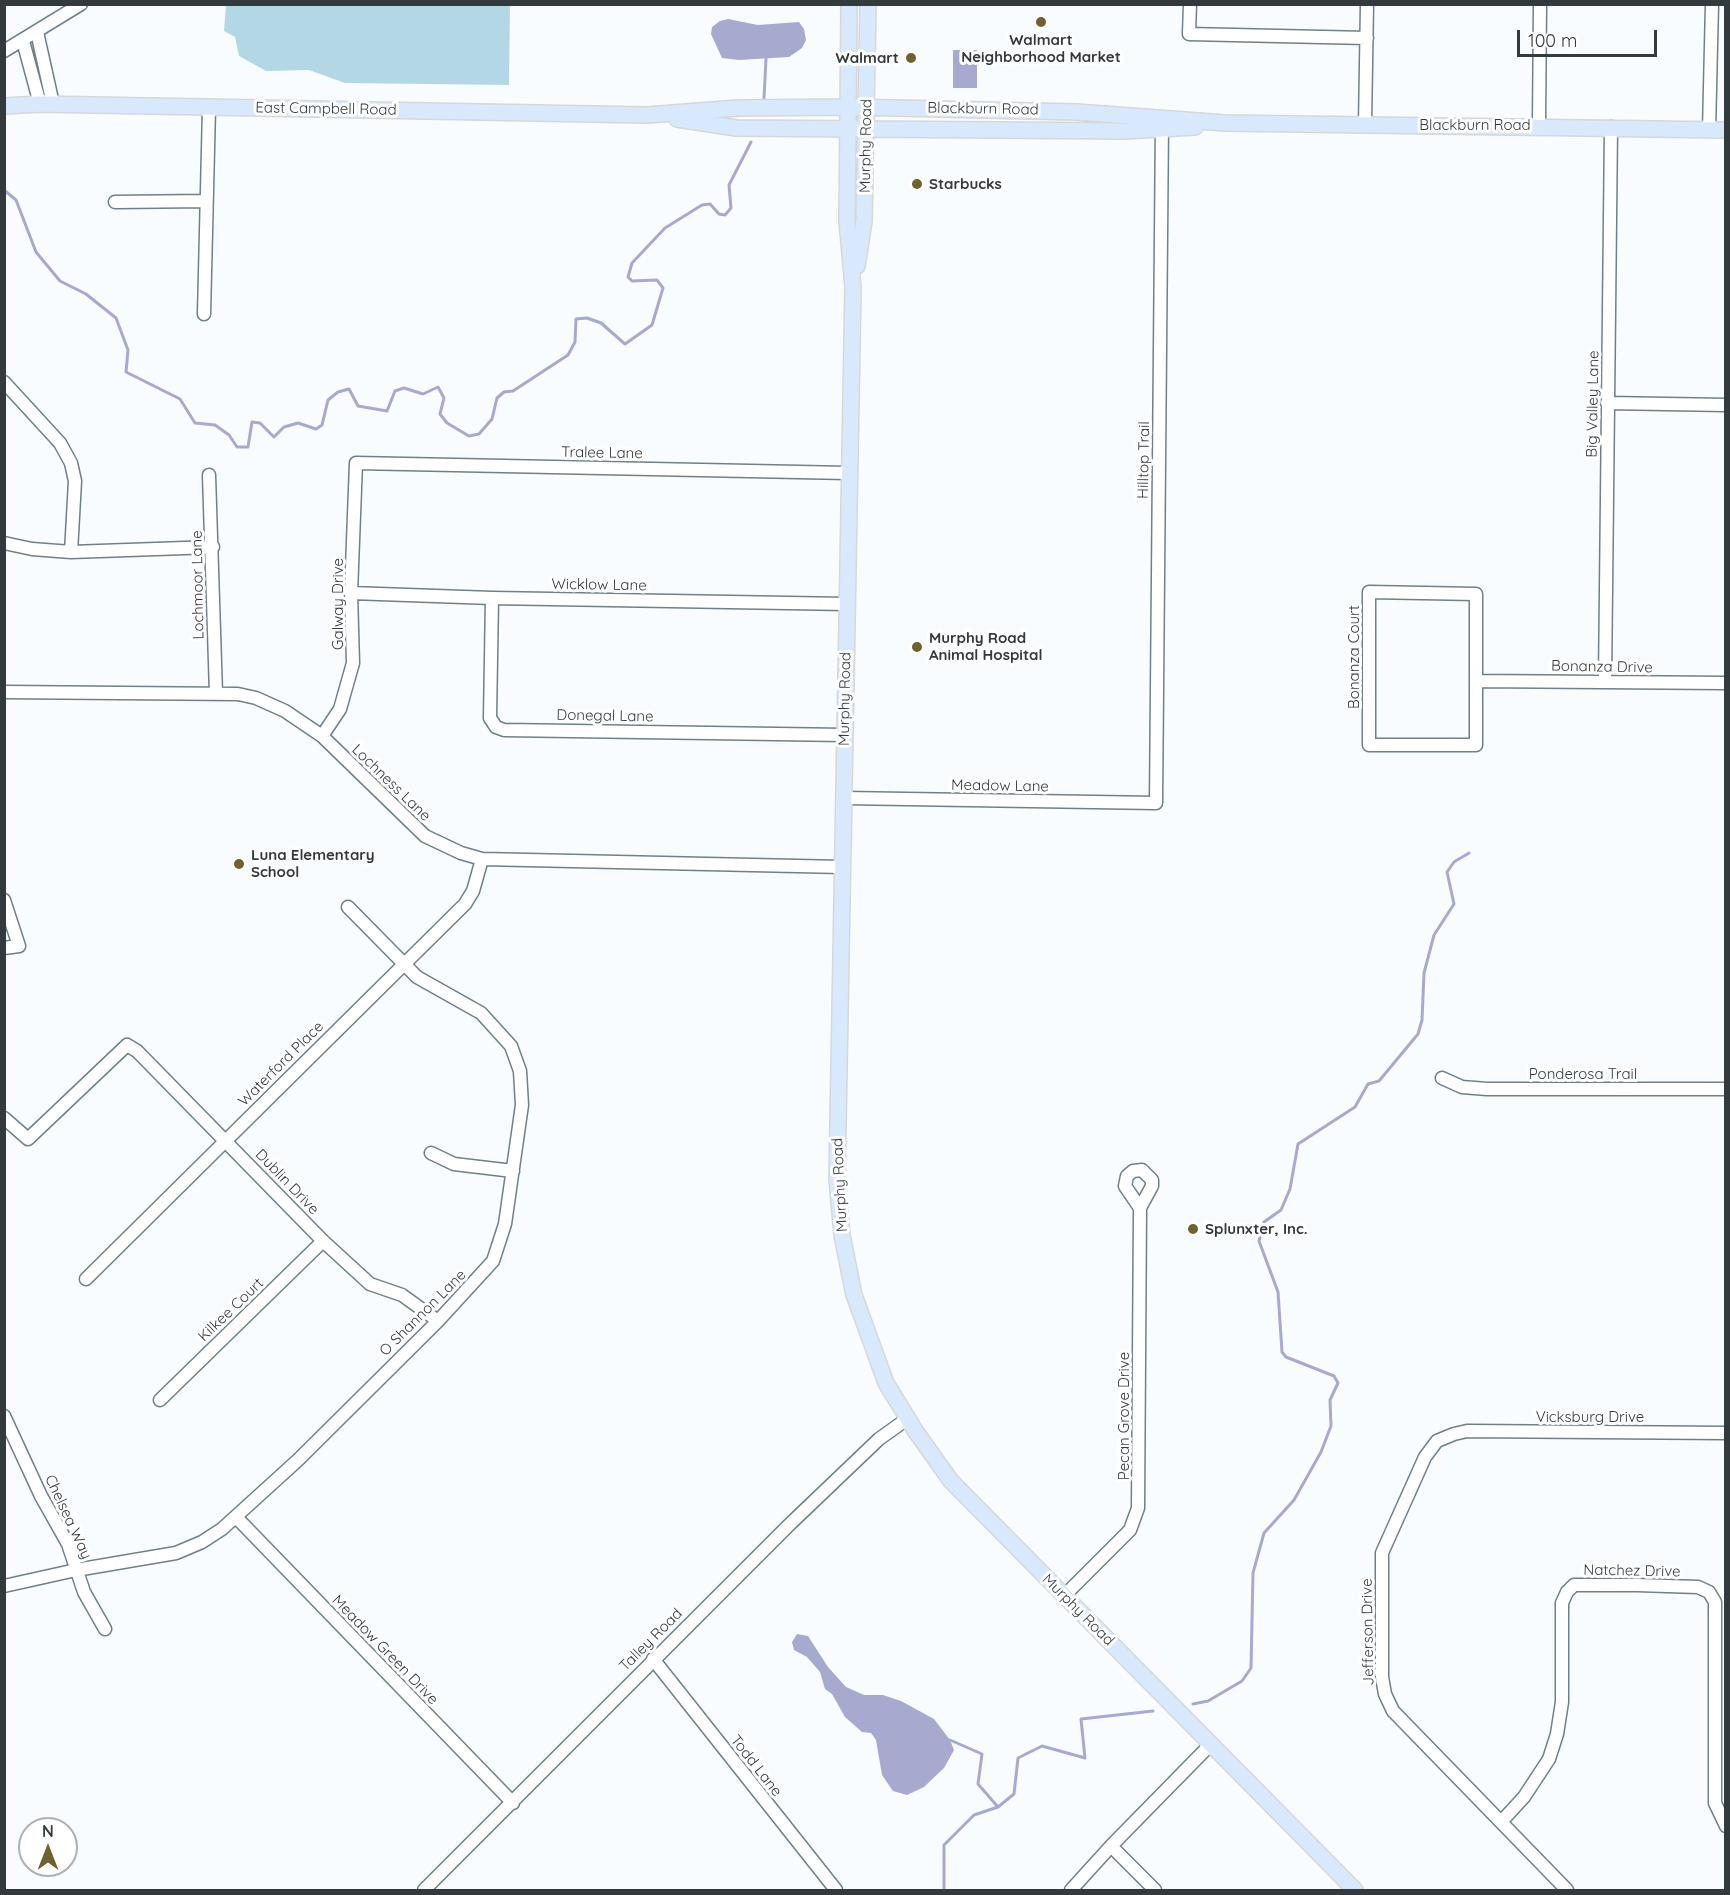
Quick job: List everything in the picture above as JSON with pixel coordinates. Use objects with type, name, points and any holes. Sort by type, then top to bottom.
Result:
[{"type":"main road","name":"Murphy Road","points":[[849,4],[848,221],[853,287],[837,1155],[842,1235],[850,1280],[886,1383],[907,1419],[951,1481],[1355,1890]]},
{"type":"main road","name":"Murphy Road","points":[[853,287],[864,221],[868,4]]},
{"type":"main road","name":"East Campbell Road","points":[[4,106],[47,104],[647,115],[738,108],[849,107]]},
{"type":"main road","name":"Blackburn Road","points":[[849,107],[1077,112],[1162,124]]},
{"type":"main road","points":[[982,129],[983,123],[988,120],[1034,110]]},
{"type":"main road","points":[[1076,130],[1077,112]]},
{"type":"main road","name":"East Campbell Road","points":[[647,115],[736,128],[849,128]]},
{"type":"main road","name":"Blackburn Road","points":[[849,128],[1076,130],[1162,124],[1225,123],[1725,130]]},
{"type":"street","points":[[4,51],[81,4]]},
{"type":"street","points":[[1190,4],[1189,34],[1367,38]]},
{"type":"street","points":[[1365,125],[1367,4]]},
{"type":"street","points":[[1539,126],[1540,4]]},
{"type":"street","points":[[1709,130],[1712,4]]},
{"type":"street","points":[[37,32],[47,104]]},
{"type":"street","points":[[23,41],[47,104]]},
{"type":"street","points":[[204,314],[209,108]]},
{"type":"street","name":"Hilltop Trail","points":[[1156,803],[1162,124]]},
{"type":"street","name":"Big Valley Lane","points":[[1605,681],[1611,127]]},
{"type":"street","points":[[115,202],[206,201]]},
{"type":"street","points":[[4,382],[60,443],[71,463],[75,481],[71,552]]},
{"type":"street","points":[[1607,403],[1725,405]]},
{"type":"street","name":"Tralee Lane","points":[[356,464],[849,473]]},
{"type":"street","name":"Galway Drive","points":[[321,736],[340,709],[351,679],[354,625],[351,593],[356,464]]},
{"type":"street","name":"Lochmoor Lane","points":[[209,475],[216,694]]},
{"type":"street","points":[[4,543],[32,549],[71,552],[213,547]]},
{"type":"street","name":"Bonanza Court","points":[[1370,592],[1476,594],[1477,681],[1476,744],[1369,744],[1370,592]]},
{"type":"street","name":"Wicklow Lane","points":[[351,593],[492,598],[847,604]]},
{"type":"street","name":"Donegal Lane","points":[[492,598],[490,718],[496,727],[504,730],[845,735]]},
{"type":"street","name":"Bonanza Drive","points":[[1477,681],[1725,683]]},
{"type":"street","points":[[4,700],[5,692]]},
{"type":"street","name":"Lochness Lane","points":[[5,692],[238,694],[273,705],[303,721],[321,736],[425,836],[461,854],[482,859],[842,867]]},
{"type":"street","name":"Meadow Lane","points":[[844,798],[1156,803]]},
{"type":"street","name":"Waterford Place","points":[[86,1279],[465,904],[473,891],[482,859]]},
{"type":"street","points":[[4,900],[19,946],[4,948]]},
{"type":"street","name":"O Shannon Lane","points":[[5,1585],[176,1553],[202,1542],[236,1517],[298,1460],[438,1321],[493,1261],[505,1224],[522,1105],[520,1071],[511,1046],[481,1012],[439,992],[417,977],[348,907]]},
{"type":"street","name":"Dublin Drive","points":[[4,1118],[28,1139],[128,1045],[323,1241],[370,1284],[402,1295],[438,1321]]},
{"type":"street","name":"Ponderosa Trail","points":[[1442,1078],[1462,1087],[1486,1089],[1725,1089]]},
{"type":"street","points":[[431,1153],[454,1164],[513,1171]]},
{"type":"street","name":"Pecan Grove Drive","points":[[1064,1596],[1130,1530],[1138,1508],[1140,1208]]},
{"type":"street","name":"Kilkee Court","points":[[160,1400],[323,1241]]},
{"type":"street","name":"Chelsea Way","points":[[4,1416],[41,1496],[68,1544],[84,1592],[105,1629]]},
{"type":"street","name":"Talley Road","points":[[424,1890],[513,1803],[653,1659],[841,1475],[893,1427],[907,1419]]},
{"type":"street","name":"Vicksburg Drive","points":[[1454,1434],[1467,1431],[1725,1433]]},
{"type":"street","name":"Jefferson Drive","points":[[1454,1434],[1437,1442],[1425,1457],[1382,1553],[1382,1677],[1385,1694],[1393,1711],[1567,1890]]},
{"type":"street","name":"Meadow Green Drive","points":[[236,1517],[513,1803]]},
{"type":"street","name":"Natchez Drive","points":[[1501,1822],[1524,1797],[1549,1759],[1557,1734],[1562,1702],[1562,1603],[1567,1592],[1574,1585],[1636,1585],[1698,1587],[1709,1592],[1715,1602],[1715,1803],[1725,1826]]},
{"type":"street","name":"Todd Lane","points":[[653,1659],[836,1890]]},
{"type":"street","points":[[1071,1890],[1210,1744]]},
{"type":"street","points":[[1111,1846],[1155,1890]]},
{"type":"shaded area","points":[[226,5],[510,5],[509,85],[345,83],[309,70],[266,71],[239,56],[235,37],[224,31]]},
{"type":"shaded area","points":[[728,19],[758,25],[799,22],[804,29],[806,40],[802,48],[789,57],[739,60],[722,58],[711,34],[712,27]]},
{"type":"shaded area","points":[[953,50],[977,50],[977,88],[953,88]]},
{"type":"shaded area","points":[[797,1634],[808,1636],[828,1667],[846,1687],[864,1695],[883,1695],[901,1701],[934,1719],[950,1740],[954,1750],[944,1768],[924,1787],[907,1795],[893,1791],[882,1775],[876,1740],[871,1733],[862,1732],[845,1717],[832,1694],[825,1689],[820,1672],[807,1657],[794,1650],[792,1642]]},
{"type":"waterway","points":[[764,98],[766,59]]},
{"type":"waterway","points":[[4,190],[16,200],[36,252],[60,281],[86,294],[116,318],[128,350],[126,372],[180,399],[195,423],[215,425],[229,435],[237,447],[248,447],[252,422],[260,423],[274,437],[284,427],[298,423],[316,429],[322,425],[328,400],[338,392],[349,389],[358,406],[387,411],[395,391],[404,388],[423,394],[438,387],[444,398],[440,414],[447,423],[469,436],[479,434],[492,419],[497,398],[504,392],[513,391],[568,355],[575,342],[576,319],[587,318],[601,323],[625,344],[652,325],[663,288],[657,280],[632,281],[628,277],[632,263],[665,228],[702,205],[710,204],[719,214],[725,215],[731,208],[729,185],[751,142]]},
{"type":"waterway","points":[[1193,1704],[1208,1701],[1242,1681],[1251,1668],[1253,1573],[1264,1533],[1294,1500],[1321,1452],[1331,1426],[1330,1400],[1338,1383],[1334,1376],[1286,1357],[1282,1352],[1278,1292],[1259,1241],[1264,1222],[1281,1210],[1290,1189],[1298,1144],[1355,1107],[1368,1084],[1379,1081],[1418,1034],[1422,1020],[1424,973],[1434,935],[1454,904],[1447,872],[1454,862],[1469,853]]},
{"type":"waterway","points":[[950,1740],[982,1754],[978,1784],[998,1807],[1014,1794],[1018,1758],[1042,1746],[1085,1758],[1081,1719],[1153,1711]]},
{"type":"waterway","points":[[944,1890],[944,1845],[974,1815],[998,1807]]},
{"type":"place","name":"Walmart Neighborhood Market","points":[[1041,22]]},
{"type":"place","name":"Walmart","points":[[911,58]]},
{"type":"place","name":"Starbucks","points":[[917,184]]},
{"type":"place","name":"Murphy Road Animal Hospital","points":[[917,647]]},
{"type":"place","name":"Luna Elementary School","points":[[239,864]]},
{"type":"place","name":"Splunxter, Inc.","points":[[1193,1229]]}]
